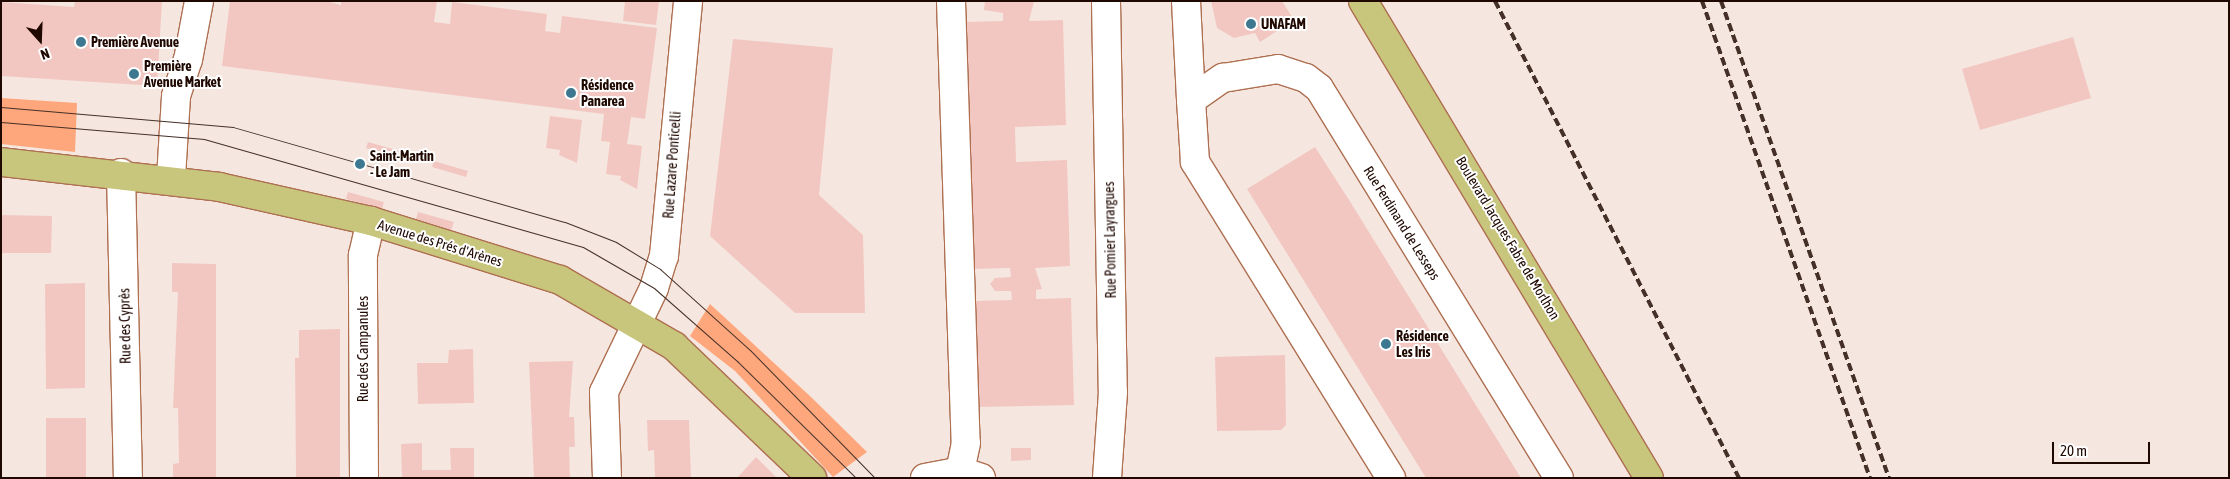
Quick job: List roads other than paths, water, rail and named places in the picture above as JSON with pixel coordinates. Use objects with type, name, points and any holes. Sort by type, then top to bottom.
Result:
[{"type":"main road","name":"Boulevard Jacques Fabre de Morlhon","points":[[1363,3],[1648,478]]},
{"type":"main road","name":"Avenue des Prés d'Arènes","points":[[1,162],[171,178],[370,221],[560,280],[674,346],[812,478]]},
{"type":"street","points":[[171,178],[176,96],[188,60],[199,1]]},
{"type":"street","name":"Rue Lazare Ponticelli","points":[[607,478],[604,392],[637,324],[664,256],[674,123],[688,1]]},
{"type":"street","points":[[925,478],[971,474],[966,443],[951,1]]},
{"type":"street","name":"Rue Pomier Layrargues","points":[[1106,1],[1113,392],[1107,478]]},
{"type":"street","points":[[1186,1],[1195,162],[1390,478]]},
{"type":"street","name":"Rue Ferdinand de Lesseps","points":[[1191,100],[1223,78],[1250,70],[1278,69],[1306,78],[1319,88],[1559,478]]},
{"type":"street","name":"Rue des Cyprès","points":[[121,173],[128,478]]},
{"type":"street","name":"Rue des Campanules","points":[[364,478],[363,255],[370,221]]},
{"type":"tram line","points":[[1,107],[233,127],[565,222],[616,242],[660,269],[750,350],[875,478]]},
{"type":"tram line","points":[[1,122],[204,139],[583,247],[654,288],[737,361],[856,478]]},
{"type":"railway","points":[[1495,1],[1739,478]]},
{"type":"railway","points":[[1702,1],[1870,478]]},
{"type":"railway","points":[[1721,1],[1889,478]]},
{"type":"place","name":"UNAFAM","points":[[1251,24]]},
{"type":"place","name":"Première Avenue","points":[[81,42]]},
{"type":"place","name":"Première Avenue Market","points":[[134,74]]},
{"type":"place","name":"Résidence Panarea","points":[[571,93]]},
{"type":"place","name":"Saint-Martin - Le Jam","points":[[360,164]]},
{"type":"place","name":"Résidence Les Iris","points":[[1386,344]]}]
